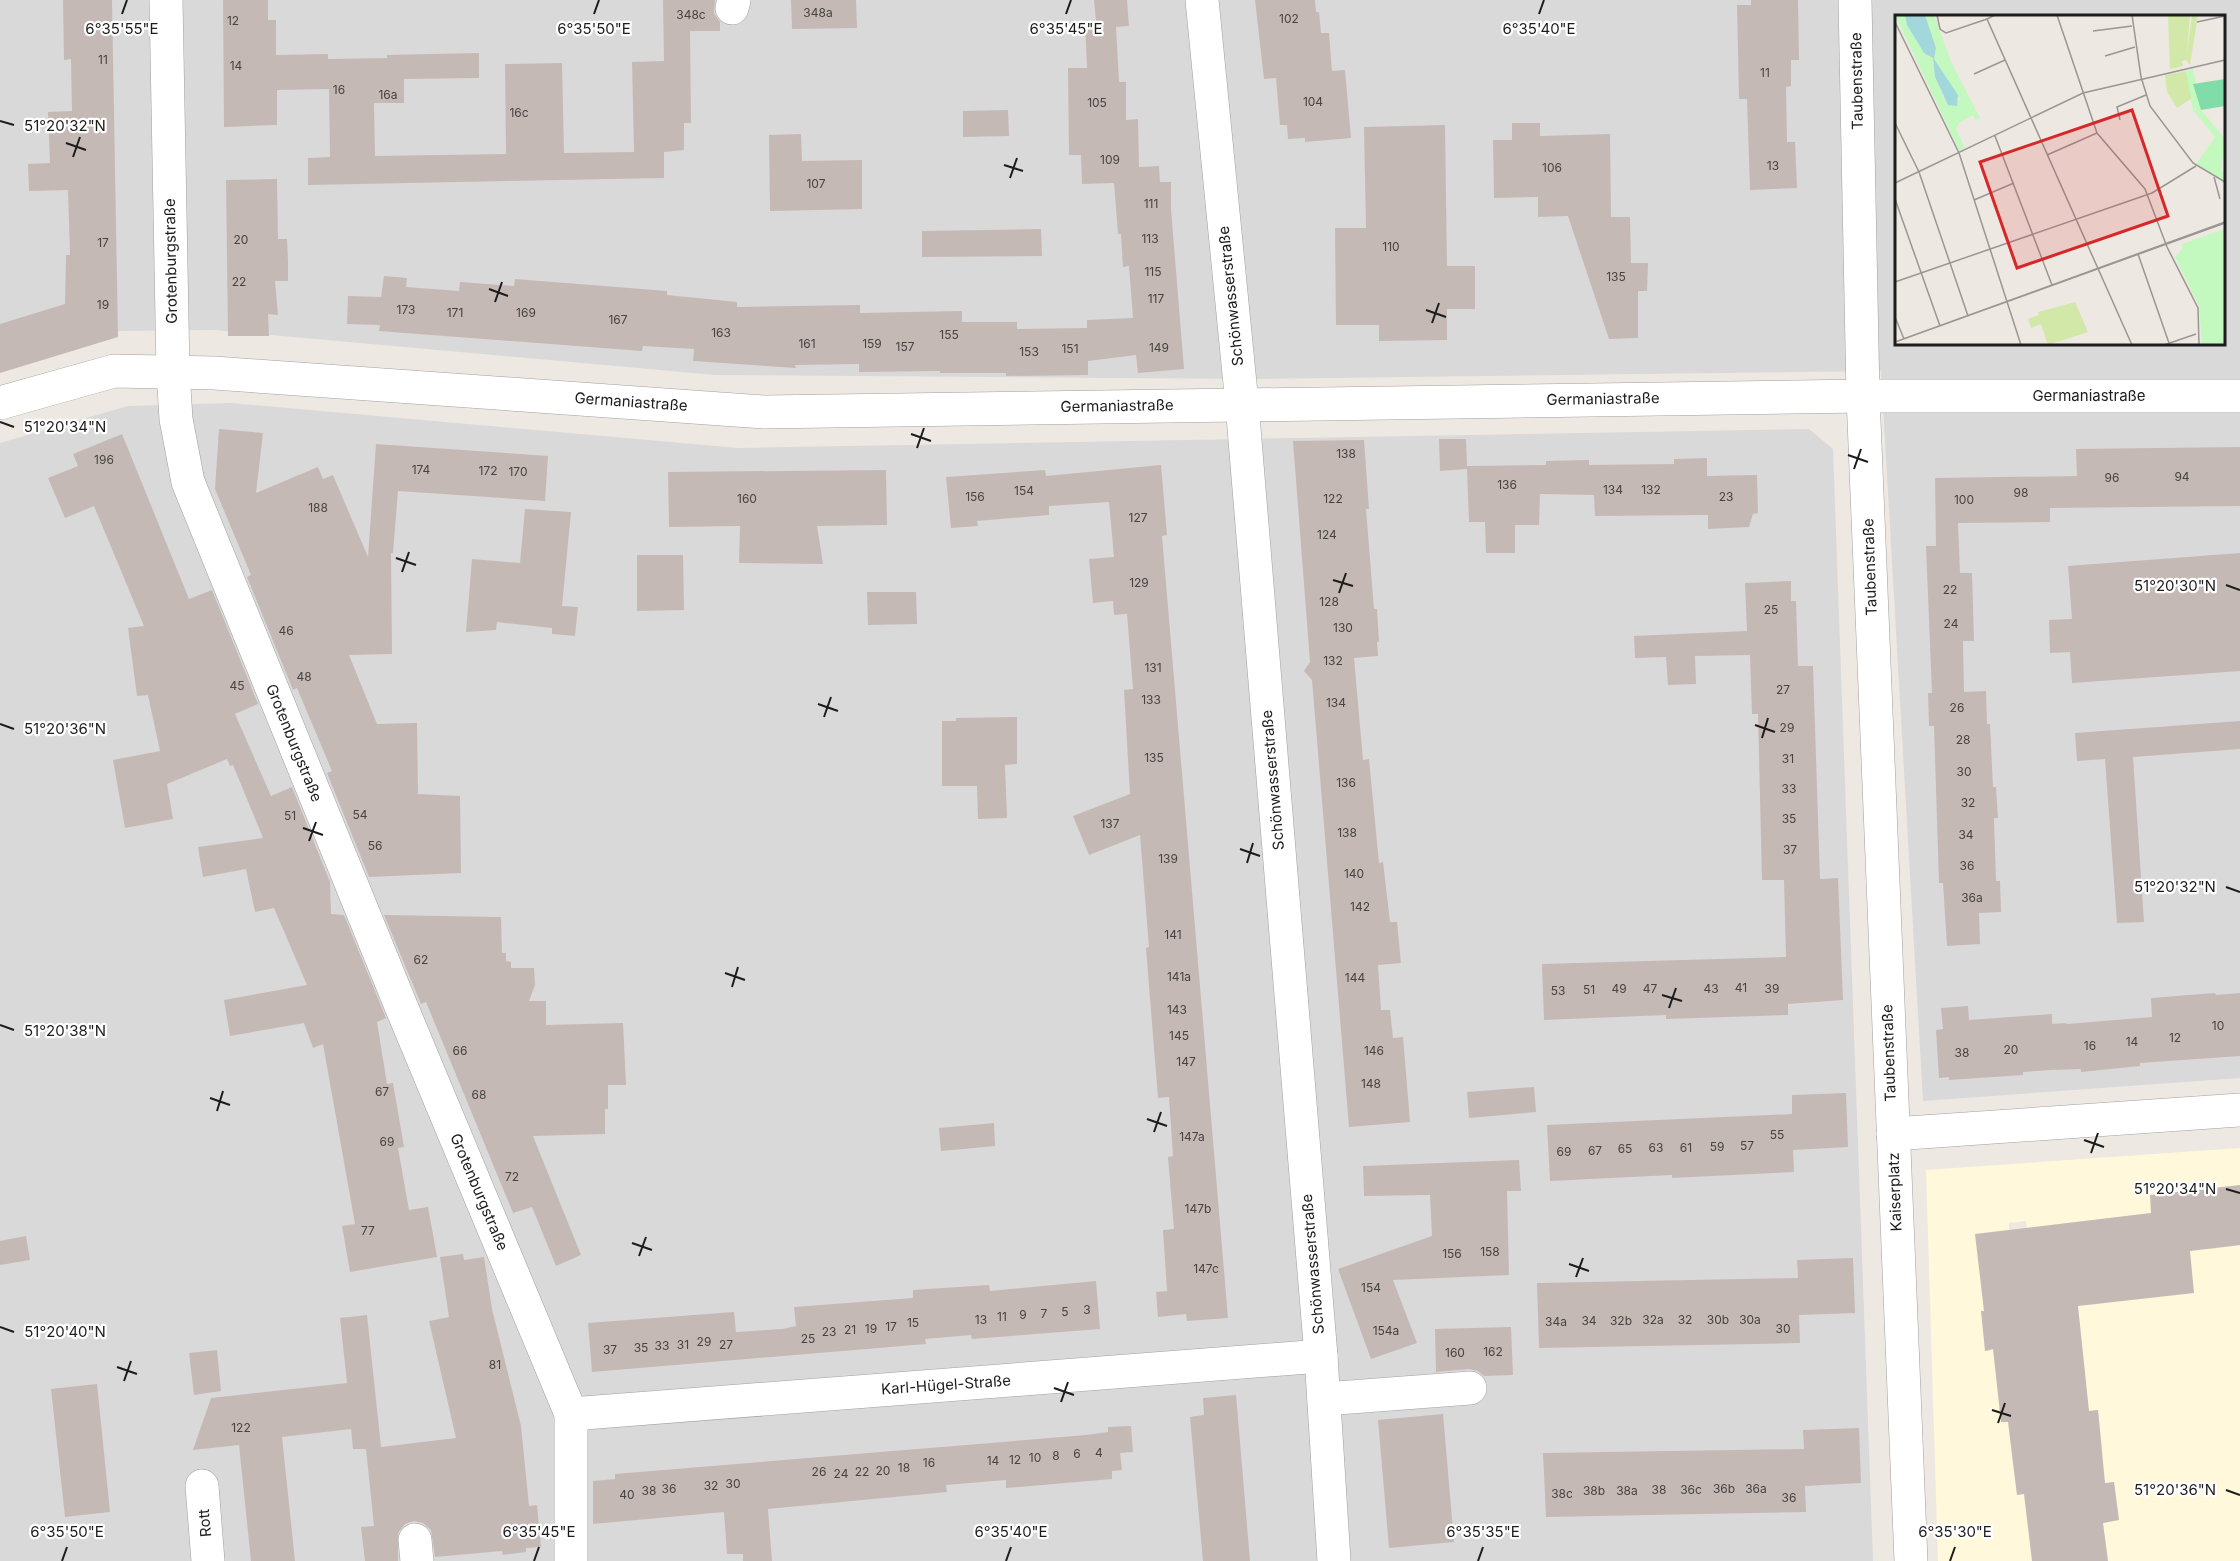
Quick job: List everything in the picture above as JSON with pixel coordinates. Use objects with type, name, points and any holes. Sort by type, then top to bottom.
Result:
[{"type":"street","name":"Grotenburgstraße","points":[[166,0],[173,372],[176,419],[188,482],[401,1006],[571,1414],[571,1561]]},
{"type":"street","name":"Schönwasserstraße","points":[[1202,0],[1242,404],[1321,1356],[1334,1561]]},
{"type":"street","name":"Taubenstraße","points":[[1855,0],[1863,396],[1893,1134]]},
{"type":"street","name":"Germaniastraße","points":[[0,403],[100,373],[114,371],[214,373],[764,412],[1863,396],[2240,396]]},
{"type":"street","name":"Kaiserplatz","points":[[1911,1561],[1893,1134],[2240,1110]]},
{"type":"street","name":"Karl-Hügel-Straße","points":[[571,1414],[1321,1356]]},
{"type":"street","points":[[1324,1399],[1470,1388]]},
{"type":"street","name":"Rott","points":[[202,1486],[208,1561]]},
{"type":"shaded area","points":[[0,0],[2240,0],[2240,1078],[1923,1101],[1881,371],[1253,379],[715,375],[215,330],[120,331],[0,370]]},
{"type":"shaded area","points":[[231,403],[738,448],[1809,429],[1833,449],[1873,1561],[0,1561],[0,443],[128,406]]},
{"type":"shaded area","points":[[2240,1148],[2240,1185],[2151,1213],[2027,1228],[2026,1221],[2009,1223],[2009,1230],[1975,1235],[1995,1310],[1981,1311],[1986,1351],[1999,1349],[1997,1384],[2001,1422],[2015,1421],[2012,1458],[2017,1494],[2031,1493],[2032,1561],[1938,1561],[1926,1170]]},
{"type":"shaded area","points":[[2184,1245],[2211,1249],[2240,1245],[2240,1561],[2108,1561],[2103,1523],[2119,1520],[2114,1483],[2092,1485],[2102,1448],[2098,1410],[2075,1413],[2070,1377],[2085,1375],[2081,1338],[2063,1307]]},
{"type":"building","points":[[63,0],[112,0],[118,337],[0,373],[0,324],[65,304],[66,255],[70,255],[68,190],[29,191],[28,164],[50,163],[48,112],[72,111],[71,59],[64,60]]},
{"type":"building","points":[[223,0],[268,0],[268,20],[276,20],[276,55],[328,54],[328,59],[479,53],[479,78],[404,79],[404,103],[374,103],[375,156],[506,154],[505,64],[562,63],[564,153],[634,152],[632,62],[664,61],[663,0],[715,0],[714,13],[720,22],[720,31],[690,31],[691,123],[684,123],[684,150],[664,152],[664,178],[308,185],[308,158],[330,157],[329,89],[277,90],[277,125],[224,127]]},
{"type":"building","points":[[791,0],[856,0],[857,28],[792,29]]},
{"type":"building","points":[[1094,0],[1127,0],[1129,26],[1116,27],[1119,82],[1126,82],[1126,120],[1138,119],[1139,167],[1159,166],[1160,182],[1171,182],[1171,209],[1184,369],[1138,373],[1136,355],[1088,361],[1088,375],[1006,376],[1006,373],[940,373],[940,371],[859,372],[859,364],[795,365],[796,368],[693,361],[694,349],[643,346],[642,351],[379,331],[380,325],[347,324],[348,296],[381,297],[384,276],[407,278],[406,287],[459,291],[460,282],[514,286],[515,279],[667,291],[667,295],[737,302],[737,307],[860,305],[860,313],[962,311],[962,322],[1017,322],[1017,329],[1087,328],[1087,320],[1133,318],[1129,266],[1123,267],[1114,183],[1082,184],[1081,155],[1069,155],[1068,68],[1087,68],[1085,22],[1096,21]]},
{"type":"building","points":[[1255,0],[1315,0],[1321,33],[1329,33],[1332,71],[1345,70],[1351,138],[1305,142],[1305,138],[1288,139],[1287,125],[1280,125],[1276,78],[1264,79]]},
{"type":"building","points":[[1751,0],[1798,0],[1799,60],[1791,60],[1791,86],[1786,87],[1787,142],[1795,142],[1797,188],[1750,190],[1747,99],[1739,99],[1737,5],[1751,5]]},
{"type":"building","points":[[1008,110],[1009,136],[963,137],[963,111]]},
{"type":"building","points":[[1512,123],[1540,123],[1540,136],[1610,134],[1611,217],[1630,217],[1631,263],[1648,263],[1647,291],[1638,291],[1638,338],[1609,339],[1568,216],[1538,217],[1538,197],[1494,198],[1493,140],[1512,140]]},
{"type":"building","points":[[1445,125],[1447,266],[1475,266],[1475,309],[1447,309],[1447,340],[1379,341],[1379,325],[1336,325],[1335,228],[1366,228],[1364,127]]},
{"type":"building","points":[[801,134],[802,161],[862,160],[862,209],[770,211],[769,135]]},
{"type":"building","points":[[277,179],[278,239],[287,239],[288,260],[288,281],[275,281],[278,315],[268,314],[269,336],[228,336],[226,180]]},
{"type":"building","points":[[1041,229],[1042,256],[922,257],[922,231]]},
{"type":"building","points":[[219,429],[263,433],[256,493],[318,467],[323,479],[333,475],[368,557],[376,444],[548,456],[545,501],[398,491],[393,553],[391,553],[392,654],[349,655],[377,724],[417,723],[418,794],[460,796],[461,873],[369,877],[327,773],[332,771],[297,688],[293,690],[247,577],[251,575],[215,489]]},
{"type":"building","points":[[122,434],[189,599],[212,590],[258,704],[235,714],[271,796],[292,787],[330,882],[331,914],[344,915],[386,1018],[377,1022],[387,1084],[393,1083],[404,1147],[398,1148],[409,1210],[428,1207],[437,1257],[350,1272],[342,1226],[355,1224],[323,1044],[313,1048],[304,1023],[230,1036],[224,1000],[307,985],[274,908],[255,912],[246,869],[203,877],[198,847],[263,838],[233,765],[230,766],[227,759],[167,784],[173,819],[125,828],[113,760],[160,751],[148,695],[137,696],[128,628],[144,626],[94,506],[65,518],[48,478],[78,466],[73,454]]},
{"type":"building","points":[[1439,439],[1466,439],[1467,466],[1546,465],[1546,461],[1589,460],[1589,465],[1674,464],[1674,459],[1707,458],[1707,476],[1757,475],[1758,513],[1753,514],[1749,527],[1708,529],[1708,515],[1595,516],[1594,495],[1540,494],[1539,525],[1515,525],[1515,553],[1486,553],[1485,522],[1469,522],[1467,469],[1440,471]]},
{"type":"building","points":[[1364,440],[1369,509],[1366,509],[1379,642],[1377,642],[1378,656],[1354,658],[1363,760],[1369,759],[1379,863],[1383,862],[1390,922],[1397,922],[1401,963],[1378,965],[1381,1010],[1390,1010],[1393,1038],[1403,1037],[1410,1122],[1349,1127],[1312,680],[1304,671],[1310,662],[1293,441]]},
{"type":"building","points":[[2240,447],[2240,506],[2050,508],[2050,522],[1958,523],[1960,573],[1972,573],[1974,641],[1963,641],[1964,692],[1986,691],[1993,787],[1996,787],[1998,818],[1994,818],[1996,881],[2000,881],[2001,912],[1979,913],[1980,944],[1947,946],[1943,883],[1939,883],[1934,726],[1929,726],[1928,693],[1932,693],[1926,546],[1936,546],[1935,478],[2077,476],[2076,449]]},
{"type":"building","points":[[1161,465],[1167,535],[1162,536],[1228,1318],[1187,1321],[1186,1314],[1158,1317],[1156,1292],[1167,1291],[1163,1230],[1174,1229],[1168,1157],[1173,1156],[1169,1097],[1158,1098],[1140,835],[1089,855],[1073,816],[1130,794],[1124,690],[1133,689],[1127,614],[1114,615],[1113,601],[1093,603],[1089,559],[1114,557],[1109,502],[1049,506],[1049,515],[977,521],[978,526],[951,528],[946,477],[1045,470],[1046,476]]},
{"type":"building","points":[[886,470],[887,525],[817,526],[823,564],[739,563],[740,526],[669,527],[668,472]]},
{"type":"building","points":[[525,509],[571,512],[562,606],[578,607],[575,636],[552,634],[552,628],[497,622],[496,630],[466,632],[472,559],[520,563]]},
{"type":"building","points":[[2240,553],[2240,671],[2072,683],[2070,652],[2050,653],[2049,620],[2072,619],[2068,566]]},
{"type":"building","points":[[637,555],[683,555],[684,610],[637,611]]},
{"type":"building","points":[[1791,581],[1791,601],[1796,601],[1798,666],[1813,666],[1820,879],[1838,878],[1843,1000],[1788,1004],[1788,1015],[1666,1019],[1666,1015],[1544,1020],[1542,964],[1786,957],[1784,880],[1762,880],[1758,714],[1752,714],[1750,655],[1695,656],[1696,684],[1668,685],[1666,657],[1635,658],[1634,636],[1747,631],[1745,583]]},
{"type":"building","points":[[867,592],[916,592],[917,624],[868,625]]},
{"type":"building","points":[[1017,717],[1017,764],[1005,765],[1007,818],[978,819],[977,786],[942,786],[942,721],[956,721],[956,718]]},
{"type":"building","points":[[2240,721],[2240,749],[2133,757],[2144,922],[2117,923],[2105,759],[2077,761],[2075,733]]},
{"type":"building","points":[[384,915],[501,917],[502,953],[506,953],[506,961],[511,962],[511,968],[534,968],[535,985],[529,1001],[546,1001],[546,1025],[623,1023],[626,1085],[608,1085],[605,1134],[533,1136],[581,1255],[556,1266],[532,1207],[513,1213],[426,1002],[421,1004]]},
{"type":"building","points":[[2215,993],[2216,995],[2240,993],[2240,1056],[2140,1063],[2140,1066],[2081,1072],[2081,1069],[2051,1070],[2023,1072],[2023,1075],[1949,1080],[1949,1077],[1939,1078],[1936,1030],[1943,1029],[1941,1008],[1968,1006],[1969,1020],[2052,1014],[2052,1024],[2067,1024],[2152,1017],[2151,998]]},
{"type":"building","points":[[1534,1087],[1536,1112],[1469,1118],[1467,1092]]},
{"type":"building","points":[[1846,1093],[1848,1147],[1793,1150],[1794,1172],[1550,1181],[1547,1125],[1792,1114],[1792,1095]]},
{"type":"building","points":[[994,1123],[995,1146],[941,1151],[939,1128]]},
{"type":"building","points":[[1519,1160],[1521,1191],[1507,1191],[1509,1275],[1393,1280],[1417,1343],[1371,1359],[1338,1269],[1432,1236],[1430,1195],[1364,1196],[1363,1166]]},
{"type":"building","points":[[2240,1185],[2240,1245],[2190,1251],[2194,1293],[2078,1306],[2089,1411],[2098,1410],[2105,1483],[2114,1482],[2119,1520],[2103,1523],[2108,1561],[2032,1561],[2024,1494],[2017,1495],[2008,1422],[2001,1422],[1993,1349],[1985,1351],[1981,1311],[1984,1311],[1975,1234],[2151,1213],[2150,1195]]},
{"type":"building","points":[[26,1236],[30,1260],[0,1265],[0,1241]]},
{"type":"building","points":[[463,1254],[464,1260],[484,1257],[492,1309],[521,1426],[529,1506],[537,1505],[541,1547],[526,1548],[526,1552],[503,1555],[502,1551],[435,1557],[431,1530],[423,1523],[414,1521],[405,1524],[398,1533],[398,1561],[365,1561],[361,1527],[374,1526],[366,1449],[353,1449],[351,1429],[282,1437],[295,1561],[251,1561],[239,1445],[193,1450],[211,1398],[347,1383],[340,1318],[367,1315],[381,1447],[456,1438],[429,1321],[449,1317],[440,1257]]},
{"type":"building","points":[[1853,1258],[1855,1313],[1799,1315],[1800,1343],[1539,1348],[1537,1283],[1798,1278],[1797,1260]]},
{"type":"building","points":[[1096,1281],[1100,1329],[972,1339],[971,1335],[925,1339],[926,1344],[592,1372],[588,1323],[734,1312],[736,1332],[782,1329],[796,1326],[794,1307],[913,1298],[913,1290],[989,1285],[990,1291]]},
{"type":"building","points":[[1511,1327],[1513,1375],[1484,1376],[1478,1371],[1469,1369],[1436,1372],[1435,1329]]},
{"type":"building","points":[[217,1350],[221,1391],[194,1395],[189,1353]]},
{"type":"building","points":[[97,1384],[110,1512],[65,1517],[51,1389]]},
{"type":"building","points":[[1236,1395],[1250,1561],[1203,1561],[1190,1417],[1204,1415],[1203,1398]]},
{"type":"building","points":[[1443,1414],[1454,1542],[1389,1548],[1378,1420]]},
{"type":"building","points":[[1131,1426],[1133,1452],[1120,1453],[1122,1470],[1112,1471],[1112,1479],[1006,1488],[1006,1480],[946,1485],[947,1492],[768,1509],[772,1561],[743,1561],[743,1554],[727,1554],[724,1512],[593,1524],[593,1481],[615,1479],[615,1474],[1086,1435],[1108,1432],[1108,1427]]},
{"type":"building","points":[[1859,1428],[1861,1483],[1805,1486],[1806,1512],[1546,1517],[1543,1453],[1804,1449],[1803,1430]]}]
